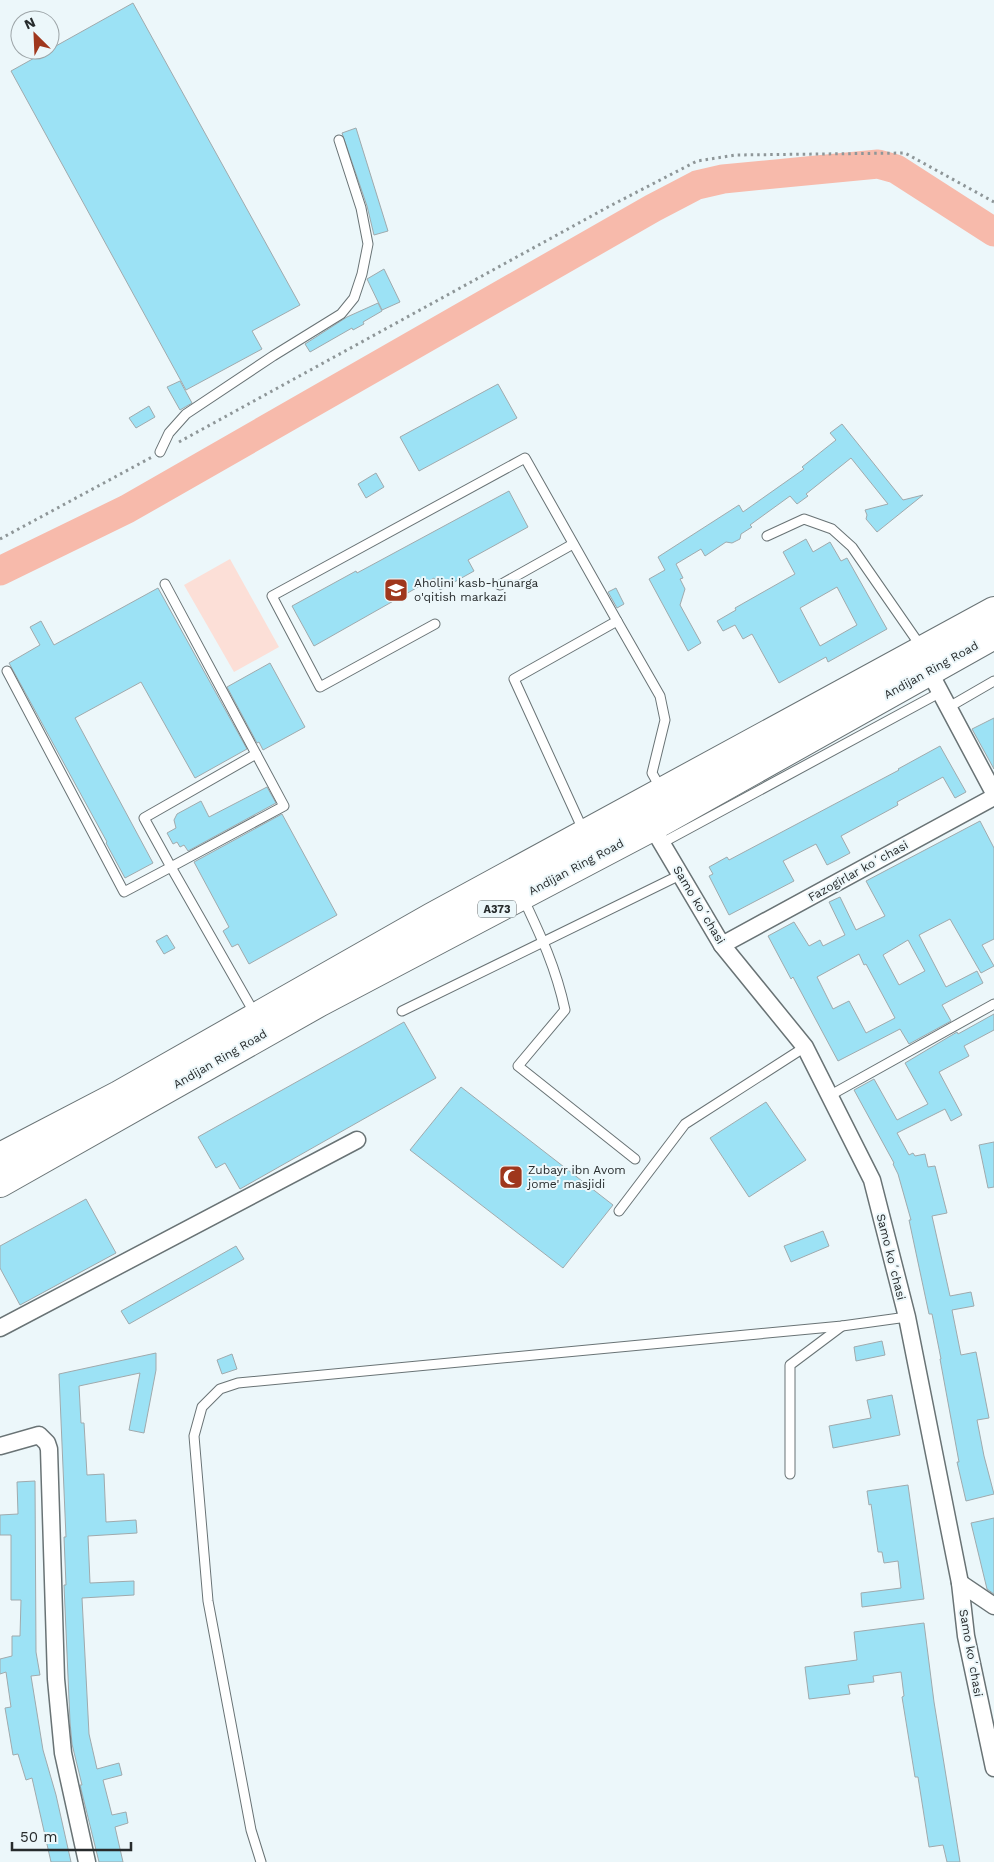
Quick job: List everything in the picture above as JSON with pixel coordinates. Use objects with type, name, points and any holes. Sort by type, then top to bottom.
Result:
[{"type":"highway","name":"Andijan Ring Road","points":[[651,825],[663,792],[931,671],[994,611]]},
{"type":"highway","name":"Andijan Ring Road","points":[[0,1183],[320,1002],[522,896],[994,635]]},
{"type":"highway","name":"Andijan Ring Road","points":[[0,1157],[119,1095],[432,917],[586,835],[651,825]]},
{"type":"street","points":[[931,671],[994,793]]},
{"type":"street","name":"Fazogirlar koʻchasi","points":[[722,945],[994,797]]},
{"type":"street","name":"Samo koʻchasi","points":[[651,825],[722,945],[805,1048],[872,1180],[907,1317],[960,1583],[966,1636],[994,1768]]},
{"type":"street","points":[[0,1328],[357,1140]]},
{"type":"street","points":[[0,1446],[39,1435],[47,1443],[49,1449],[57,1688],[63,1753],[87,1862]]},
{"type":"street","points":[[960,1583],[994,1606]]},
{"type":"lane","points":[[160,452],[169,432],[186,414],[273,356],[341,314],[354,298],[362,274],[368,244],[361,208],[339,140]]},
{"type":"lane","points":[[435,624],[320,687],[272,596],[525,458],[660,696],[665,720],[652,773],[663,792]]},
{"type":"lane","points":[[767,536],[804,519],[832,529],[852,547],[931,671]]},
{"type":"lane","points":[[500,585],[574,544]]},
{"type":"lane","points":[[7,671],[124,892],[284,806],[165,584]]},
{"type":"lane","points":[[586,835],[514,679],[617,621]]},
{"type":"lane","points":[[949,707],[994,681]]},
{"type":"lane","points":[[256,754],[144,818],[256,1016]]},
{"type":"lane","points":[[402,1011],[680,875]]},
{"type":"lane","points":[[522,896],[544,942],[559,981],[565,1010],[518,1066],[635,1160]]},
{"type":"lane","points":[[829,1096],[994,1004]]},
{"type":"lane","points":[[619,1211],[684,1124],[805,1048]]},
{"type":"lane","points":[[260,1862],[251,1830],[208,1601],[194,1436],[202,1407],[220,1390],[238,1383],[842,1326],[907,1317]]},
{"type":"lane","points":[[790,1474],[790,1365],[842,1326]]},
{"type":"path","points":[[0,539],[608,207],[697,161],[736,155],[905,152],[994,202]]},
{"type":"shaded area","points":[[230,559],[279,647],[234,672],[184,585]]},
{"type":"building","points":[[133,3],[300,305],[252,331],[262,349],[186,390],[11,71],[31,60],[60,60],[60,44]]},
{"type":"building","points":[[356,128],[388,231],[374,235],[367,206],[342,133]]},
{"type":"building","points":[[384,269],[400,302],[382,310],[367,279]]},
{"type":"building","points":[[378,303],[382,311],[363,322],[364,324],[353,330],[352,328],[310,352],[305,344],[347,317]]},
{"type":"building","points":[[180,381],[192,403],[180,410],[167,387]]},
{"type":"building","points":[[498,384],[517,418],[419,471],[400,437]]},
{"type":"building","points":[[149,406],[155,417],[136,428],[129,418]]},
{"type":"building","points":[[842,424],[903,500],[923,495],[877,532],[866,519],[865,510],[888,504],[851,458],[806,494],[808,496],[797,504],[790,496],[750,525],[752,527],[741,534],[740,539],[732,543],[726,542],[705,556],[701,549],[676,564],[683,578],[680,579],[685,589],[680,605],[701,643],[688,651],[649,579],[665,570],[658,557],[739,505],[743,512],[804,469],[802,467],[836,440],[830,433]]},
{"type":"building","points":[[376,473],[384,487],[366,498],[358,484]]},
{"type":"building","points":[[509,491],[528,527],[468,560],[474,571],[440,590],[434,578],[314,646],[292,606]]},
{"type":"building","points":[[806,539],[813,552],[830,542],[841,561],[847,558],[887,629],[828,662],[826,657],[779,683],[752,634],[743,639],[735,625],[723,631],[717,621],[736,610],[735,608],[795,574],[783,552]],"holes":[[[837,587],[857,625],[820,646],[800,608]]]},
{"type":"building","points":[[158,588],[247,749],[195,778],[141,682],[75,718],[153,863],[125,878],[9,663],[40,645],[30,627],[41,621],[54,645]]},
{"type":"building","points":[[616,588],[624,604],[617,608],[608,592]]},
{"type":"building","points":[[270,663],[305,727],[263,750],[259,742],[257,743],[227,687]]},
{"type":"building","points":[[994,718],[994,769],[972,729]]},
{"type":"building","points":[[940,746],[966,792],[955,798],[943,777],[897,802],[898,805],[841,836],[850,853],[837,860],[827,865],[816,844],[783,861],[794,881],[729,915],[709,876],[713,874],[709,867],[727,857],[729,860],[899,770]]},
{"type":"building","points":[[267,787],[276,803],[188,851],[184,845],[180,847],[177,842],[173,844],[167,833],[176,828],[174,820],[177,814],[201,801],[209,817]]},
{"type":"building","points":[[282,814],[337,915],[249,964],[238,944],[232,947],[223,931],[229,927],[194,862]]},
{"type":"building","points":[[980,821],[994,848],[994,939],[982,945],[994,966],[981,973],[950,919],[919,935],[946,987],[977,971],[983,983],[942,1005],[951,1021],[909,1044],[900,1029],[838,1061],[793,977],[791,979],[768,936],[794,922],[809,946],[820,940],[823,946],[845,935],[829,902],[840,897],[856,930],[885,916],[866,881]],"holes":[[[908,940],[925,971],[899,985],[883,955]],[[859,954],[895,1018],[866,1033],[849,1001],[833,1009],[817,977]]]},
{"type":"building","points":[[167,935],[175,948],[164,954],[156,941]]},
{"type":"building","points":[[994,1014],[994,1030],[964,1046],[969,1056],[939,1072],[962,1115],[951,1121],[945,1109],[897,1133],[909,1155],[913,1153],[915,1156],[925,1154],[928,1167],[935,1166],[947,1213],[932,1216],[950,1296],[971,1292],[974,1306],[952,1310],[961,1355],[976,1352],[989,1418],[977,1420],[994,1494],[966,1501],[957,1462],[959,1462],[941,1359],[932,1314],[929,1314],[909,1220],[911,1220],[894,1163],[854,1090],[874,1079],[897,1120],[928,1104],[905,1063],[957,1032],[958,1034]]},
{"type":"building","points":[[404,1022],[436,1078],[240,1189],[225,1163],[216,1168],[198,1137]]},
{"type":"building","name":"Zubayr ibn Avom jome' masjidi","points":[[461,1087],[613,1205],[563,1268],[410,1150]]},
{"type":"building","points":[[766,1102],[806,1160],[749,1197],[710,1138]]},
{"type":"building","points":[[994,1142],[994,1187],[988,1188],[979,1145]]},
{"type":"building","points":[[86,1199],[116,1253],[20,1305],[0,1268],[0,1246]]},
{"type":"building","points":[[823,1231],[829,1246],[791,1262],[784,1246]]},
{"type":"building","points":[[236,1246],[244,1259],[129,1324],[121,1311]]},
{"type":"building","points":[[882,1341],[885,1355],[856,1361],[854,1347]]},
{"type":"building","points":[[156,1353],[156,1370],[144,1433],[129,1430],[140,1373],[79,1386],[81,1423],[84,1423],[87,1475],[104,1474],[106,1522],[136,1520],[137,1533],[88,1536],[90,1583],[134,1581],[134,1595],[82,1598],[89,1734],[97,1769],[119,1763],[122,1775],[103,1780],[112,1815],[126,1812],[128,1823],[115,1827],[123,1862],[99,1862],[80,1785],[82,1785],[72,1744],[70,1722],[64,1585],[66,1585],[64,1537],[66,1537],[59,1374]]},
{"type":"building","points":[[232,1354],[237,1369],[222,1374],[217,1360]]},
{"type":"building","points":[[892,1395],[900,1435],[833,1448],[829,1426],[871,1418],[867,1400]]},
{"type":"building","points":[[35,1481],[36,1652],[40,1675],[31,1676],[43,1750],[56,1795],[71,1862],[51,1862],[32,1778],[26,1780],[18,1754],[13,1755],[5,1708],[11,1707],[6,1672],[0,1674],[0,1659],[12,1656],[12,1636],[20,1636],[21,1600],[11,1600],[11,1535],[0,1535],[0,1515],[18,1514],[17,1482]]},
{"type":"building","points":[[908,1485],[924,1599],[862,1607],[861,1593],[901,1588],[898,1561],[884,1563],[882,1552],[878,1552],[871,1504],[869,1505],[867,1491]]},
{"type":"building","points":[[994,1518],[994,1594],[987,1589],[971,1523]]},
{"type":"building","points":[[924,1623],[934,1702],[960,1862],[947,1862],[943,1845],[929,1847],[918,1777],[915,1777],[902,1697],[904,1696],[901,1672],[873,1676],[874,1682],[848,1685],[850,1694],[809,1699],[805,1667],[857,1660],[854,1632]]},
{"type":"waterway","points":[[0,571],[127,509],[653,208],[697,185],[723,179],[878,164],[896,169],[994,232]]},
{"type":"place","name":"Aholini kasb-hunarga o'qitish markazi","points":[[396,590]]},
{"type":"place","name":"Zubayr ibn Avom jome' masjidi","points":[[511,1177]]}]
